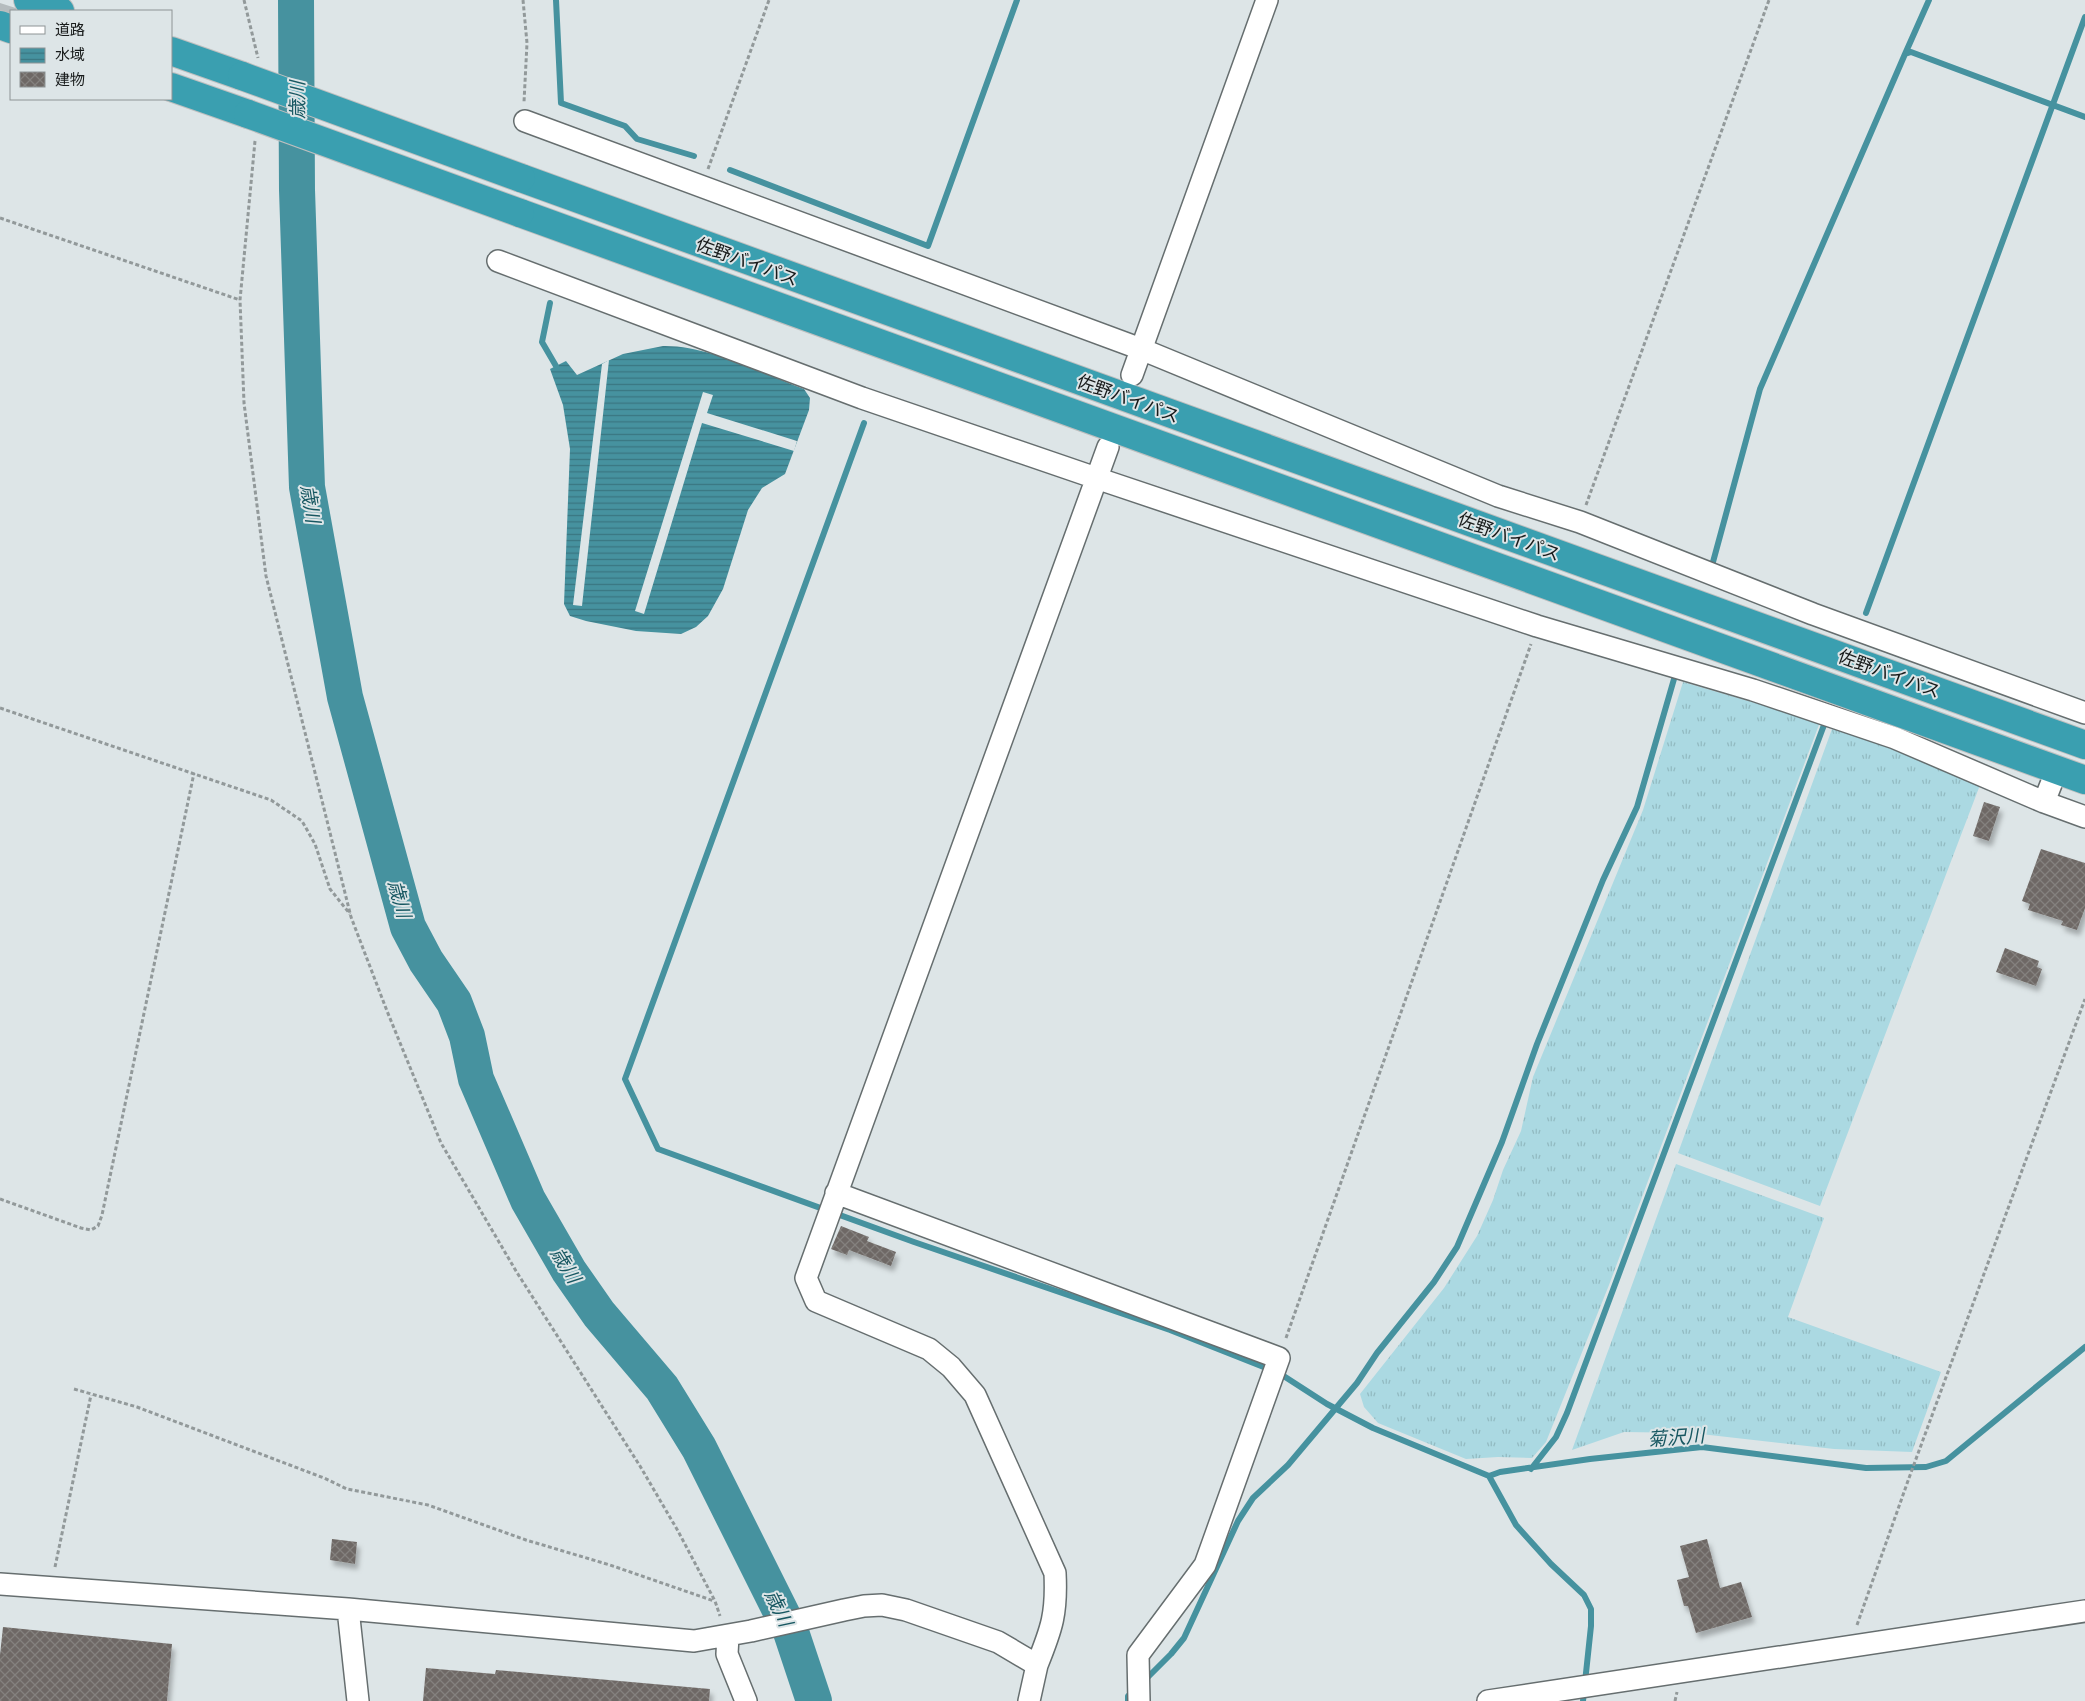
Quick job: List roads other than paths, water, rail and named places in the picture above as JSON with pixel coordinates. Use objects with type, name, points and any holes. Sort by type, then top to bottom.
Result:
[{"type":"highway","points":[[28,0],[57,10]]},
{"type":"highway","name":"佐野バイパス","points":[[172,51],[250,68],[520,178],[2085,745]]},
{"type":"highway","name":"佐野バイパス","points":[[172,87],[252,126],[520,214],[2085,780]]},
{"type":"street","points":[[1132,375],[1267,0]]},
{"type":"street","points":[[525,121],[1140,349],[1498,496],[1580,522],[1814,614],[2085,713]]},
{"type":"street","points":[[498,261],[862,398],[1096,478],[1537,626],[1753,690],[1895,738],[2044,802],[2085,817]]},
{"type":"street","points":[[1029,1701],[1036,1665],[1050,1633],[1056,1604],[1054,1573],[975,1395],[951,1367],[929,1349],[816,1301],[806,1278],[1108,447]]},
{"type":"street","points":[[2044,802],[2057,770]]},
{"type":"street","points":[[836,1193],[1279,1358],[1205,1565],[1138,1655],[1139,1701]]},
{"type":"street","points":[[0,1584],[348,1609],[694,1641],[728,1636],[864,1606],[882,1605],[906,1610],[998,1642],[1036,1665]]},
{"type":"street","points":[[348,1609],[358,1701]]},
{"type":"street","points":[[1488,1701],[2085,1611]]},
{"type":"street","points":[[728,1636],[728,1654],[746,1701]]},
{"type":"water","points":[[663,346],[698,350],[734,361],[804,389],[810,398],[809,410],[785,474],[762,488],[748,510],[723,589],[708,616],[696,627],[681,634],[636,631],[586,621],[570,616],[564,604],[570,449],[563,405],[550,369],[566,361],[577,375],[623,354]]},
{"type":"waterway","name":"歳川","points":[[296,0],[297,190],[307,487],[345,697],[408,927],[426,961],[454,1002],[467,1036],[476,1079],[528,1200],[569,1271],[599,1314],[662,1388],[699,1448],[791,1632],[814,1701]]},
{"type":"waterway","points":[[556,0],[561,103],[625,126],[637,139],[694,156]]},
{"type":"waterway","points":[[730,170],[928,246],[1017,0]]},
{"type":"waterway","points":[[1905,54],[1929,0]]},
{"type":"waterway","points":[[1866,613],[2085,17]]},
{"type":"waterway","points":[[1713,562],[1760,389],[1905,54],[1911,52],[2085,117]]},
{"type":"waterway","points":[[550,303],[542,342],[556,366]]},
{"type":"waterway","points":[[864,423],[625,1079],[658,1149],[914,1242],[1170,1330],[1279,1373],[1327,1404],[1373,1428],[1489,1476]]},
{"type":"waterway","points":[[1143,1682],[1184,1638],[1238,1521],[1253,1498],[1288,1465],[1357,1383],[1377,1353],[1434,1282],[1457,1247],[1502,1142],[1537,1044],[1603,880],[1637,807],[1674,679]]},
{"type":"waterway","points":[[1531,1469],[1556,1437],[1567,1413],[1824,725]]},
{"type":"waterway","name":"菊沢川","points":[[1583,1701],[1591,1609],[1584,1595],[1551,1564],[1516,1525],[1489,1476],[1500,1472],[1590,1459],[1702,1447],[1866,1468],[1926,1467],[1946,1461],[2085,1347]]},
{"type":"waterway","points":[[1128,1701],[1128,1696],[1134,1690]]},
{"type":"tunnel","points":[[0,25],[8,0]]}]
